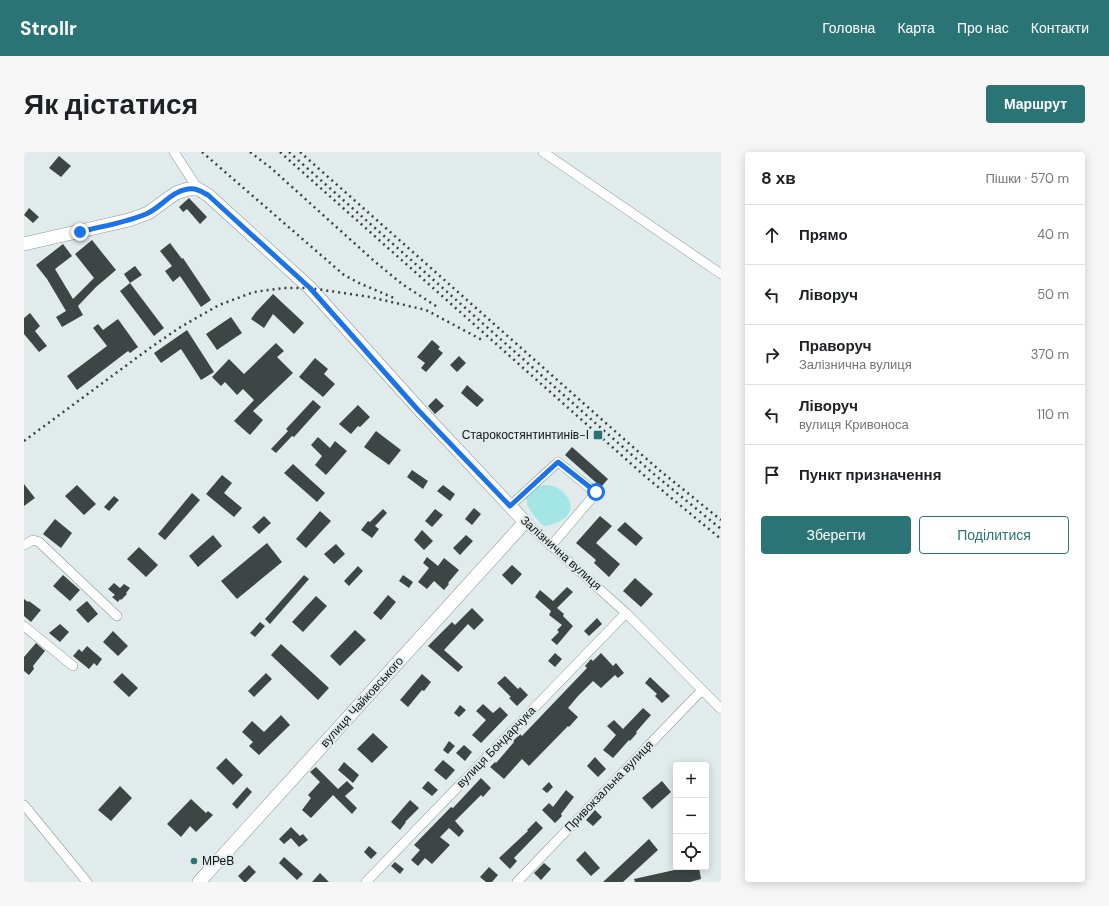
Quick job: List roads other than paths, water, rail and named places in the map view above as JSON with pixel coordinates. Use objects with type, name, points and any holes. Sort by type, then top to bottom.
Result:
[{"type":"street","name":"Залізнична вулиця","points":[[174,152],[198,189],[208,195],[310,288],[418,410],[524,522],[626,613],[721,709]]},
{"type":"street","points":[[543,152],[721,274]]},
{"type":"street","points":[[24,244],[129,220],[148,213],[176,193],[188,189],[198,189]]},
{"type":"street","points":[[510,506],[558,462],[596,492],[552,546]]},
{"type":"street","name":"вулиця Чайковського","points":[[199,882],[524,522]]},
{"type":"street","points":[[24,545],[34,540],[39,542],[117,616]]},
{"type":"street","name":"вулиця Бондарчука","points":[[366,882],[626,613]]},
{"type":"street","points":[[24,626],[73,666]]},
{"type":"street","name":"Привокзальна вулиця","points":[[517,882],[702,690]]},
{"type":"street","points":[[24,805],[87,882]]},
{"type":"railway","points":[[202,152],[344,275],[394,298]]},
{"type":"railway","points":[[250,152],[271,168],[373,260],[402,284],[439,308]]},
{"type":"railway","points":[[280,152],[646,477],[721,539]]},
{"type":"railway","points":[[289,152],[601,428],[721,529]]},
{"type":"railway","points":[[300,152],[658,469],[721,520]]},
{"type":"railway","points":[[24,441],[179,328],[219,305],[254,292],[284,288],[310,288],[370,297],[426,310],[484,341]]},
{"type":"place","name":"Старокостянтинтинів-І","points":[[598,435]]},
{"type":"place","name":"МРеВ","points":[[194,861]]}]
